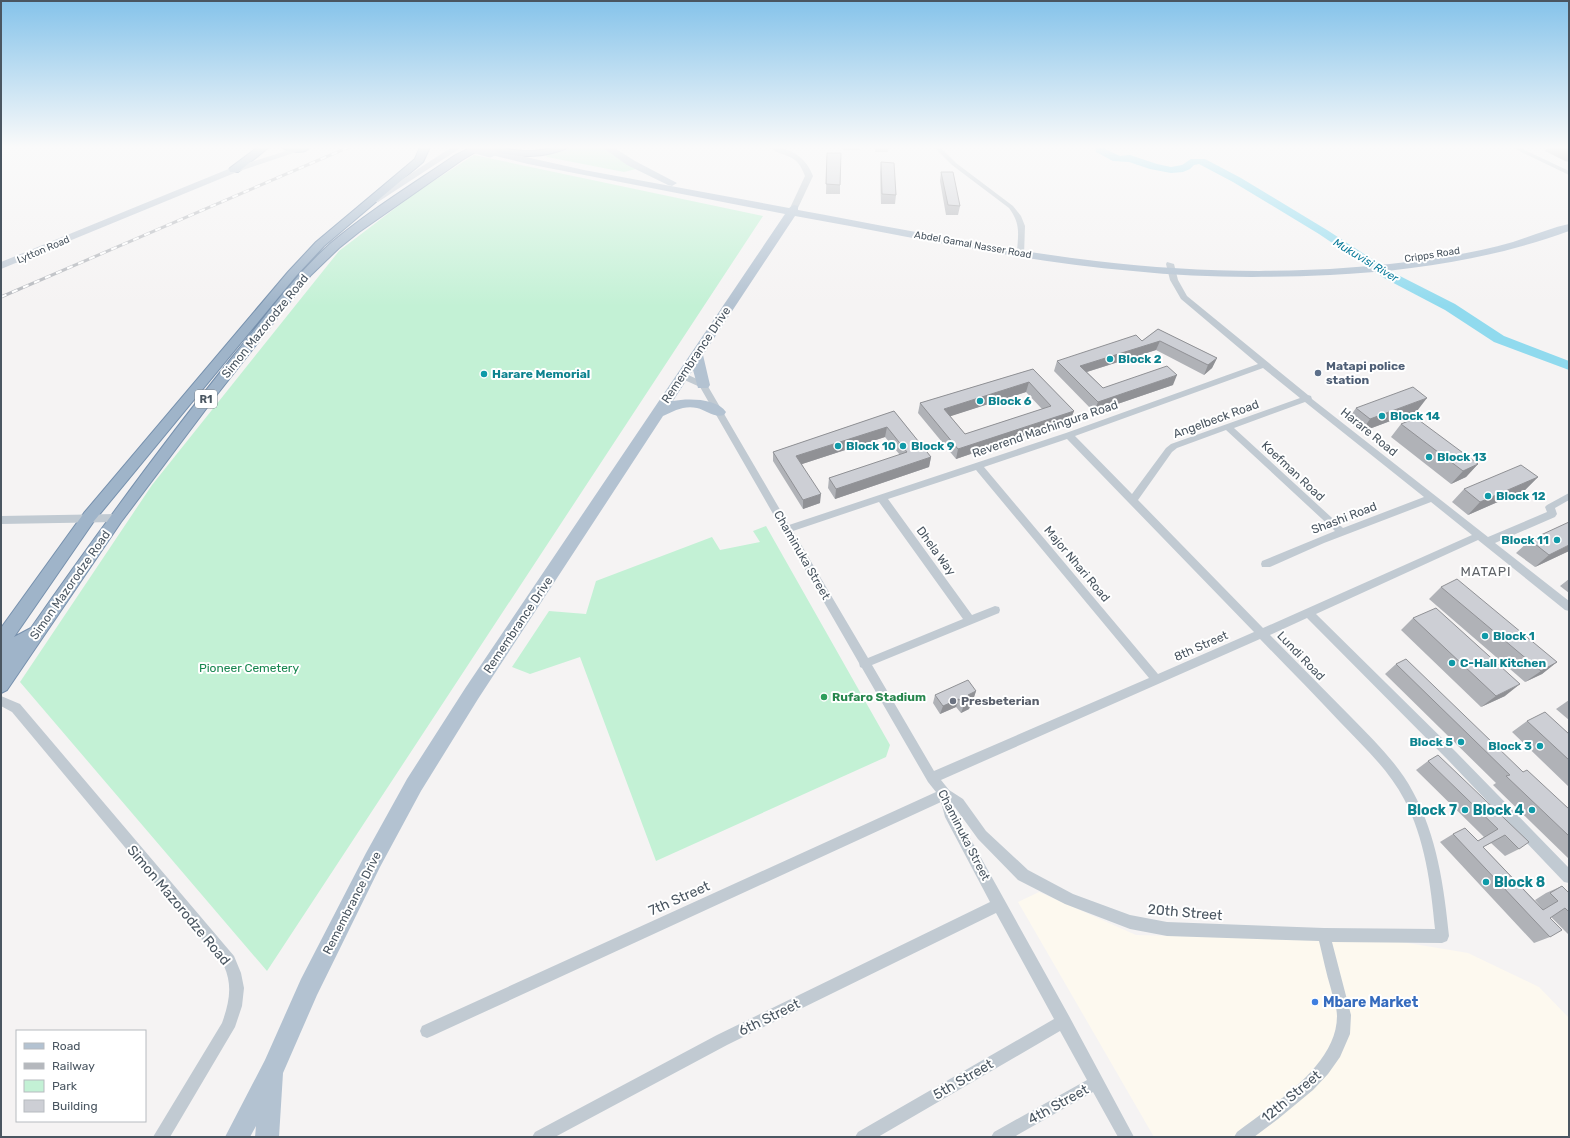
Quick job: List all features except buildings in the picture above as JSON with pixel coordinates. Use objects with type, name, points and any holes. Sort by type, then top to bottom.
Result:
[{"type":"highway","name":"Simon Mazorodze Road","points":[[1,685],[116,518],[210,394],[307,273],[334,246],[394,200]]},
{"type":"highway","name":"Simon Mazorodze Road","points":[[1,642],[90,517],[292,274],[320,244],[371,202]]},
{"type":"highway","points":[[1,663],[16,645],[37,633]]},
{"type":"main road","name":"Lytton Road","points":[[1,266],[160,200]]},
{"type":"main road","name":"Abdel Gamal Nasser Road","points":[[737,200],[1021,250]]},
{"type":"main road","name":"Abdel Gamal Nasser Road","points":[[747,200],[835,220],[1112,265],[1170,267]]},
{"type":"main road","name":"Remembrance Drive","points":[[237,1137],[273,1068],[309,987],[373,860],[414,785],[472,693],[656,415],[698,355],[711,332],[780,232],[793,210]]},
{"type":"main road","name":"Cripps Road","points":[[1170,267],[1260,273],[1367,265],[1462,249],[1548,225],[1569,216]]},
{"type":"main road","points":[[780,232],[816,220],[835,220]]},
{"type":"main road","name":"Cripps Road","points":[[1367,265],[1386,269],[1429,263],[1520,243],[1569,227]]},
{"type":"main road","points":[[698,355],[706,389]]},
{"type":"main road","points":[[656,415],[671,406],[688,402],[704,404],[719,412]]},
{"type":"main road","points":[[267,1137],[273,1068]]},
{"type":"street","name":"Remembrance Drive","points":[[793,210],[798,200]]},
{"type":"street","points":[[1000,200],[1017,213],[1022,226],[1021,250]]},
{"type":"street","name":"Harare Road","points":[[1170,267],[1184,297],[1264,365],[1308,398],[1569,607]]},
{"type":"street","name":"Reverend Machingura Road","points":[[788,529],[1070,435],[1264,365]]},
{"type":"street","points":[[681,379],[697,387],[706,389]]},
{"type":"street","name":"Chaminuka Street","points":[[706,389],[788,529],[864,664],[932,778],[945,794],[949,813],[1064,1021],[1126,1137]]},
{"type":"street","name":"Angelbeck Road","points":[[1132,501],[1151,477],[1169,450],[1174,446],[1308,398]]},
{"type":"street","name":"Koefman Road","points":[[1228,427],[1342,532]]},
{"type":"street","name":"Lundi Road","points":[[1070,435],[1132,501],[1370,745],[1392,772],[1409,796],[1421,825],[1440,902],[1442,936]]},
{"type":"street","name":"Major Nhari Road","points":[[977,466],[1157,680]]},
{"type":"street","name":"8th Street","points":[[932,778],[1261,633],[1483,539],[1552,514],[1550,507],[1569,496]]},
{"type":"street","name":"Dhela Way","points":[[881,497],[969,619]]},
{"type":"street","name":"Shashi Road","points":[[1266,564],[1342,532],[1432,498]]},
{"type":"street","points":[[1,520],[90,517],[116,518]]},
{"type":"street","points":[[864,664],[969,619],[995,610]]},
{"type":"street","points":[[1308,614],[1569,877]]},
{"type":"street","name":"Simon Mazorodze Road","points":[[1,701],[16,708],[101,808],[156,878],[229,961],[234,973],[237,988],[235,1006],[228,1027],[161,1137]]},
{"type":"street","name":"20th Street","points":[[945,794],[959,803],[982,835],[1023,875],[1070,899],[1130,922],[1168,930],[1324,935],[1442,936]]},
{"type":"street","name":"7th Street","points":[[427,1031],[945,794]]},
{"type":"street","name":"6th Street","points":[[540,1137],[722,1040],[1000,904]]},
{"type":"street","name":"12th Street","points":[[1242,1137],[1306,1087],[1326,1066],[1337,1047],[1343,1030],[1344,1016],[1324,935]]},
{"type":"street","name":"5th Street","points":[[862,1137],[1064,1021]]},
{"type":"street","name":"4th Street","points":[[999,1137],[1097,1082]]},
{"type":"shaded area","name":"Mbare Market","points":[[1039,892],[1136,935],[1402,942],[1468,953],[1539,987],[1569,1018],[1569,1137],[1154,1137],[1018,902]]},
{"type":"green space","name":"Pioneer Cemetery","points":[[406,200],[688,200],[763,216],[267,971],[20,682],[152,485],[339,251]]},
{"type":"green space","name":"Rufaro Stadium","points":[[766,526],[890,745],[886,757],[656,861],[580,657],[530,674],[512,667],[549,611],[586,614],[596,581],[712,537],[720,550],[760,542],[753,531]]},
{"type":"waterway","name":"Mukuvisi River","points":[[1269,200],[1323,232],[1388,275],[1450,307],[1499,339],[1569,366]]},
{"type":"railway","points":[[1,297],[226,200]]},
{"type":"place","name":"Block 2","points":[[1110,359]]},
{"type":"place","name":"Matapi police station","points":[[1318,373]]},
{"type":"place","name":"Harare Memorial","points":[[484,374]]},
{"type":"place","name":"Block 6","points":[[980,401]]},
{"type":"place","name":"Block 14","points":[[1382,416]]},
{"type":"place","name":"Block 10","points":[[838,446]]},
{"type":"place","name":"Block 9","points":[[903,446]]},
{"type":"place","name":"Block 13","points":[[1429,457]]},
{"type":"place","name":"Block 12","points":[[1488,496]]},
{"type":"place","name":"Block 11","points":[[1557,540]]},
{"type":"place","name":"Block 1","points":[[1485,636]]},
{"type":"place","name":"C-Hall Kitchen","points":[[1452,663]]},
{"type":"place","name":"Rufaro Stadium","points":[[824,697]]},
{"type":"place","name":"Presbeterian","points":[[953,701]]},
{"type":"place","name":"Block 5","points":[[1461,742]]},
{"type":"place","name":"Block 3","points":[[1540,746]]},
{"type":"place","name":"Block 7","points":[[1465,810]]},
{"type":"place","name":"Block 4","points":[[1532,810]]},
{"type":"place","name":"Block 8","points":[[1486,882]]},
{"type":"place","name":"Mbare Market","points":[[1315,1002]]},
{"type":"district","name":"MATAPI","points":[[1486,571]]}]
